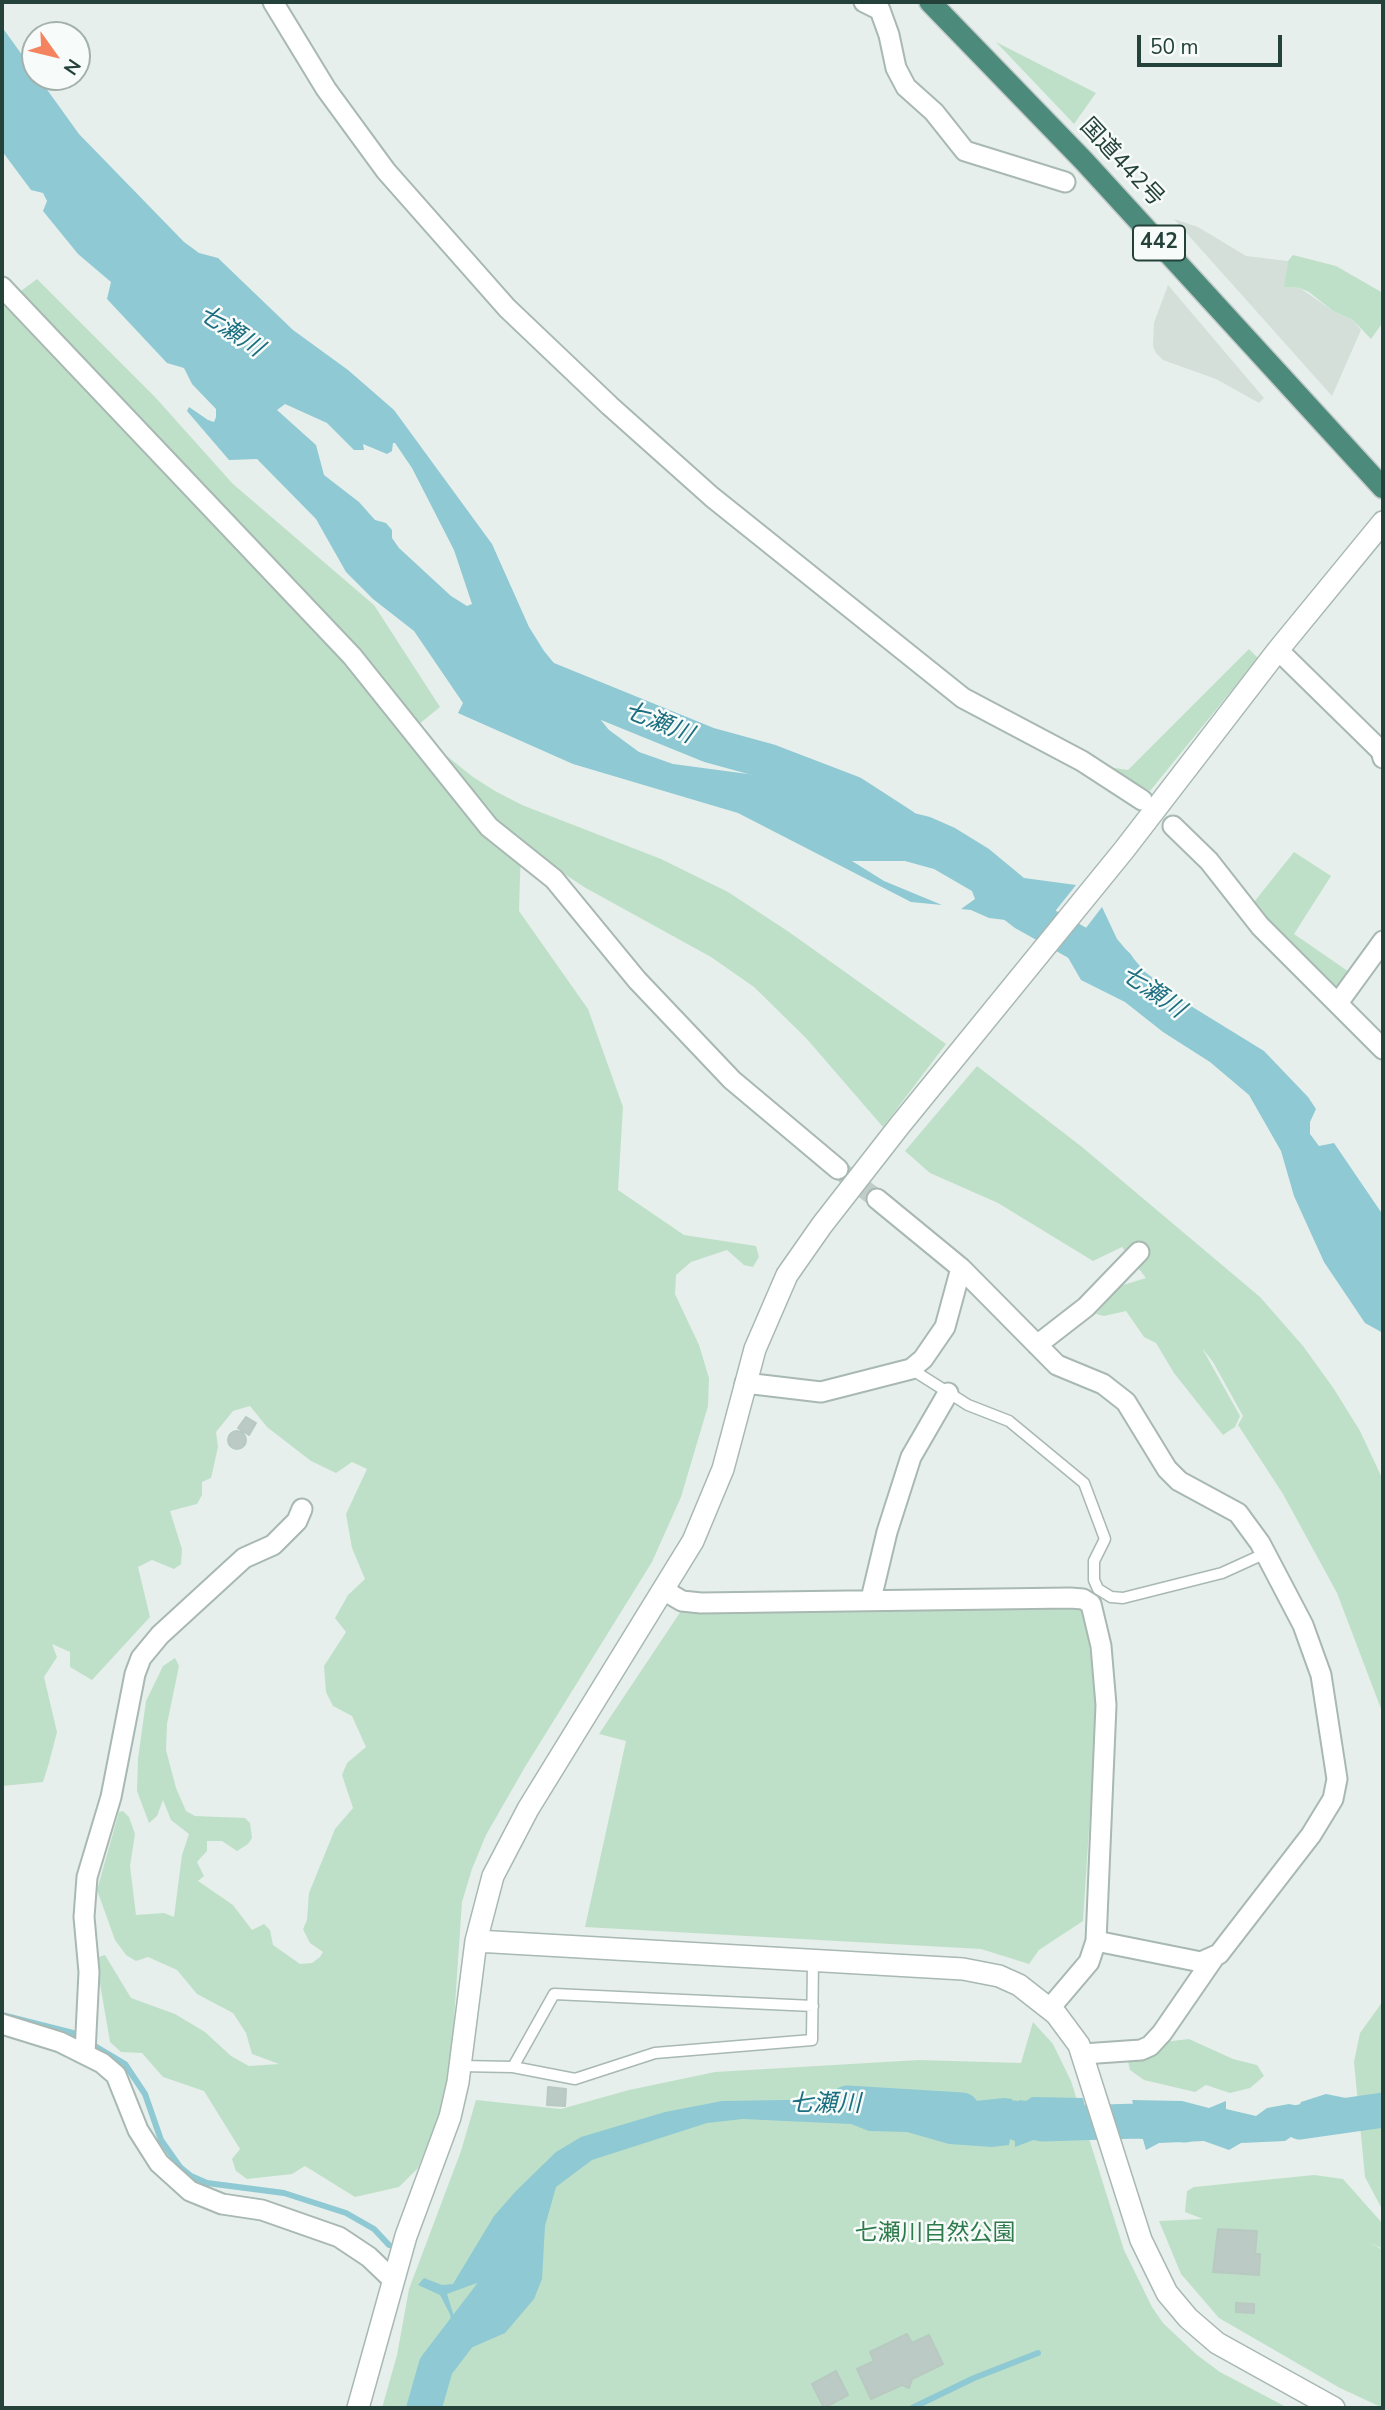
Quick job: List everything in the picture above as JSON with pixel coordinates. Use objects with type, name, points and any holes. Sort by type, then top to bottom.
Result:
[{"type":"highway","name":"国道442号","points":[[930,2],[1084,161],[1383,488]]},
{"type":"street","points":[[273,2],[326,89],[394,181],[507,308],[610,406],[712,496],[963,698],[1082,761],[1142,800]]},
{"type":"street","points":[[864,2],[880,10],[896,68],[906,87],[934,112],[965,150],[1065,182]]},
{"type":"street","points":[[2,287],[352,656],[489,827],[554,879],[637,979],[732,1080],[838,1169]]},
{"type":"street","points":[[358,2408],[393,2280],[450,2117],[460,2066],[476,1941],[493,1876],[512,1836],[665,1591],[693,1541],[716,1490],[745,1383],[769,1313],[798,1257],[941,1074],[1124,850],[1278,650],[1383,522]]},
{"type":"street","points":[[1278,650],[1381,751],[1383,758]]},
{"type":"street","points":[[1173,826],[1198,849],[1260,926],[1383,1049]]},
{"type":"street","points":[[1338,1003],[1383,941]]},
{"type":"street","points":[[877,1199],[961,1268],[1061,1368],[1103,1384],[1126,1402],[1173,1475],[1187,1487],[1238,1513],[1266,1553],[1303,1625],[1321,1675],[1336,1788],[1330,1807],[1213,1959],[1162,2034],[1150,2046],[1141,2050],[1083,2054]]},
{"type":"street","points":[[1037,1345],[1086,1307],[1139,1252]]},
{"type":"street","points":[[745,1383],[821,1392],[911,1369],[923,1359],[945,1328],[961,1268]]},
{"type":"street","points":[[871,1599],[884,1541],[911,1457],[948,1392]]},
{"type":"street","points":[[85,2053],[89,1972],[84,1917],[87,1877],[111,1797],[135,1674],[141,1658],[160,1635],[244,1558],[273,1545],[297,1521],[302,1509]]},
{"type":"street","points":[[665,1591],[682,1601],[701,1602],[1070,1598],[1092,1595],[1098,1625],[1106,1705],[1096,1941],[1089,1962],[1050,2008]]},
{"type":"street","points":[[476,1941],[985,1972],[1019,1985],[1050,2008],[1069,2029],[1083,2054],[1134,2219],[1160,2283],[1188,2318],[1237,2356],[1334,2408]]},
{"type":"street","points":[[1096,1941],[1201,1962],[1213,1959]]},
{"type":"street","points":[[2,2024],[40,2034],[85,2053],[116,2075],[146,2144],[174,2180],[199,2197],[233,2207],[262,2210],[340,2236],[363,2252],[393,2280]]},
{"type":"lane","points":[[911,1369],[974,1408],[1009,1421],[1084,1483],[1105,1539],[1094,1561],[1092,1595],[1123,1598],[1222,1573],[1266,1553]]},
{"type":"lane","points":[[460,2066],[513,2067],[575,2079],[654,2053],[812,2040],[813,1960]]},
{"type":"lane","points":[[513,2067],[554,1994],[813,2006]]},
{"type":"shaded area","points":[[1174,219],[1198,227],[1246,256],[1288,261],[1285,287],[1300,288],[1333,311],[1353,320],[1361,330],[1332,396]]},
{"type":"shaded area","points":[[1168,285],[1264,398],[1259,403],[1216,379],[1163,360],[1156,353],[1153,346],[1154,323]]},
{"type":"green space","points":[[996,42],[1096,93],[1074,124]]},
{"type":"green space","points":[[1293,255],[1336,266],[1383,293],[1383,322],[1371,339],[1353,320],[1333,311],[1309,292],[1300,288],[1284,287],[1288,261]]},
{"type":"green space","points":[[37,279],[155,397],[233,484],[374,605],[440,707],[413,729],[473,777],[522,805],[661,859],[728,892],[946,1044],[883,1127],[806,1038],[754,987],[711,957],[584,887],[521,845],[519,911],[588,1009],[623,1107],[618,1190],[684,1235],[756,1246],[759,1257],[753,1267],[744,1265],[727,1250],[691,1262],[676,1275],[675,1294],[699,1345],[709,1378],[708,1406],[681,1497],[652,1562],[525,1767],[486,1835],[472,1869],[462,1902],[452,2049],[442,2108],[418,2168],[399,2187],[355,2197],[305,2166],[292,2174],[247,2179],[236,2171],[232,2159],[240,2149],[204,2091],[163,2077],[142,2053],[121,2052],[110,2042],[98,1972],[99,1957],[105,1955],[131,1998],[175,2014],[205,2032],[231,2056],[249,2066],[279,2064],[252,2054],[246,2033],[233,2013],[197,1994],[177,1970],[148,1957],[136,1961],[126,1955],[115,1940],[97,1890],[119,1812],[123,1811],[129,1817],[135,1834],[130,1866],[136,1915],[164,1913],[174,1917],[182,1855],[189,1834],[171,1820],[163,1800],[157,1816],[149,1823],[137,1791],[138,1759],[146,1701],[163,1666],[175,1658],[179,1666],[167,1724],[166,1750],[176,1788],[186,1811],[195,1816],[245,1818],[250,1823],[252,1838],[237,1851],[222,1841],[207,1841],[207,1851],[197,1862],[204,1876],[198,1881],[233,1905],[252,1930],[264,1924],[270,1930],[273,1945],[300,1964],[312,1963],[320,1957],[323,1952],[310,1943],[303,1929],[307,1920],[309,1893],[335,1829],[353,1808],[342,1775],[347,1763],[366,1747],[352,1716],[333,1706],[326,1692],[324,1666],[346,1632],[335,1618],[348,1595],[365,1579],[352,1548],[346,1514],[367,1469],[352,1462],[336,1473],[311,1461],[267,1427],[250,1406],[233,1411],[216,1432],[218,1447],[211,1478],[202,1482],[202,1495],[197,1504],[170,1511],[182,1549],[181,1564],[174,1569],[152,1560],[138,1567],[150,1617],[92,1680],[70,1667],[70,1652],[52,1644],[57,1657],[44,1677],[57,1732],[43,1782],[2,1786],[2,305]]},
{"type":"green space","points":[[1249,649],[1258,658],[1150,791],[1108,767],[1128,770]]},
{"type":"green space","points":[[1294,852],[1331,876],[1294,934],[1355,976],[1337,991],[1250,907]]},
{"type":"green space","points":[[977,1066],[1082,1147],[1260,1297],[1303,1346],[1334,1389],[1360,1431],[1383,1480],[1383,1714],[1337,1593],[1283,1494],[1238,1425],[1243,1416],[1213,1362],[1202,1348],[1240,1416],[1235,1427],[1223,1435],[1174,1373],[1156,1343],[1144,1337],[1126,1311],[1104,1316],[1096,1314],[1120,1286],[1146,1278],[1122,1247],[1093,1261],[998,1203],[930,1173],[905,1151]]},
{"type":"green space","points":[[1073,1605],[1085,1613],[1097,1706],[1083,1921],[1039,1950],[1029,1964],[981,1949],[585,1927],[626,1741],[599,1734],[681,1611]]},
{"type":"green space","points":[[1383,2001],[1383,2211],[1365,2177],[1354,2062],[1360,2033]]},
{"type":"green space","name":"七瀬川自然公園","points":[[1033,2022],[1053,2044],[1071,2081],[1124,2250],[1152,2307],[1163,2323],[1197,2355],[1220,2372],[1288,2408],[382,2408],[397,2355],[409,2289],[461,2151],[476,2100],[561,2109],[629,2090],[715,2072],[919,2060],[1021,2063]]},
{"type":"green space","points":[[1189,2039],[1233,2059],[1257,2065],[1264,2076],[1250,2088],[1230,2093],[1206,2085],[1195,2092],[1144,2080],[1130,2070],[1128,2061],[1133,2055],[1163,2042]]},
{"type":"green space","points":[[1314,2175],[1343,2179],[1383,2224],[1383,2249],[1368,2242],[1383,2250],[1383,2408],[1340,2388],[1219,2318],[1181,2274],[1159,2221],[1203,2219],[1185,2212],[1187,2191],[1194,2187]]},
{"type":"water","points":[[2,27],[21,53],[21,91],[48,91],[79,134],[184,242],[199,253],[218,258],[293,330],[348,370],[394,410],[492,544],[529,627],[544,651],[609,730],[639,752],[673,764],[763,776],[930,817],[955,828],[989,849],[1024,878],[1076,885],[1041,929],[1022,922],[989,918],[971,910],[961,909],[975,899],[972,891],[934,869],[905,861],[852,861],[884,881],[942,905],[911,902],[738,813],[573,764],[458,713],[463,703],[414,631],[373,599],[346,572],[316,519],[257,459],[229,460],[187,411],[189,407],[214,422],[216,417],[216,409],[192,384],[184,368],[167,363],[107,299],[111,282],[78,254],[43,211],[47,201],[43,193],[31,190],[2,151]],"holes":[[[285,404],[327,423],[354,450],[364,450],[363,444],[387,454],[392,451],[395,443],[412,468],[454,550],[472,604],[467,606],[451,596],[399,548],[386,523],[375,520],[359,502],[324,475],[316,445],[277,410]]]},
{"type":"water","points":[[1102,907],[1117,939],[1145,972],[1186,1003],[1264,1051],[1316,1109],[1310,1122],[1310,1134],[1319,1146],[1334,1143],[1383,1215],[1383,1333],[1365,1323],[1324,1262],[1294,1196],[1281,1151],[1249,1095],[1210,1062],[1163,1032],[1125,1002],[1081,980],[1066,954]]},
{"type":"water","points":[[1326,2094],[1346,2098],[1350,2128],[1331,2125],[1312,2138],[1308,2134],[1294,2135],[1285,2141],[1241,2143],[1229,2150],[1204,2141],[1159,2143],[1146,2150],[1132,2100],[1182,2101],[1209,2108],[1226,2101],[1226,2109],[1256,2116],[1267,2108],[1289,2104],[1299,2106],[1301,2102]]},
{"type":"water","points":[[1032,2097],[1083,2098],[1086,2110],[1055,2115],[1054,2119],[1086,2134],[1093,2133],[1095,2139],[1057,2131],[1015,2147],[1015,2141],[1010,2139],[1009,2145],[992,2147],[949,2144],[907,2132],[869,2131],[851,2124],[743,2119],[707,2123],[592,2160],[556,2187],[545,2226],[542,2279],[534,2299],[505,2333],[466,2350],[458,2359],[436,2408],[410,2408],[429,2373],[455,2342],[450,2314],[440,2295],[418,2285],[424,2278],[442,2285],[453,2284],[494,2216],[556,2152],[581,2137],[665,2112],[722,2101],[848,2099],[918,2107],[1004,2098],[1012,2099],[1014,2107],[1019,2105],[1019,2100],[1026,2101]],"holes":[[[477,2283],[487,2283],[495,2295],[491,2309],[483,2322],[460,2336],[447,2294]]]},
{"type":"building","points":[[246,1417],[256,1423],[249,1435],[238,1428]]},
{"type":"building","points":[[237,1431],[245,1436],[246,1440],[241,1448],[237,1449],[229,1444],[228,1440],[233,1432]]},
{"type":"building","points":[[548,2087],[566,2089],[565,2106],[547,2105]]},
{"type":"building","points":[[1218,2229],[1257,2231],[1255,2254],[1260,2254],[1259,2275],[1213,2272]]},
{"type":"building","points":[[1236,2303],[1254,2304],[1254,2313],[1236,2312]]},
{"type":"building","points":[[907,2334],[912,2343],[929,2335],[943,2364],[912,2379],[909,2388],[902,2385],[871,2399],[857,2369],[874,2361],[870,2352]]},
{"type":"building","points":[[836,2371],[848,2395],[824,2408],[812,2384]]},
{"type":"waterway","name":"七瀬川","points":[[532,673],[709,745],[771,762],[852,793],[903,826]]},
{"type":"waterway","name":"七瀬川","points":[[1006,899],[1024,913],[1117,965]]},
{"type":"waterway","points":[[2,2015],[73,2033],[125,2064],[145,2094],[161,2140],[180,2167],[191,2176],[207,2183],[284,2193],[346,2213],[374,2229],[389,2245]]},
{"type":"waterway","name":"七瀬川","points":[[847,2103],[962,2110]]},
{"type":"waterway","name":"七瀬川","points":[[1300,2122],[1383,2110]]},
{"type":"waterway","name":"七瀬川","points":[[1014,2118],[1042,2124],[1138,2121],[1185,2125]]},
{"type":"waterway","name":"七瀬川","points":[[424,2408],[436,2366],[504,2277],[513,2250]]},
{"type":"waterway","points":[[912,2408],[974,2378],[1038,2353]]},
{"type":"tunnel","points":[[838,1169],[877,1199]]}]
